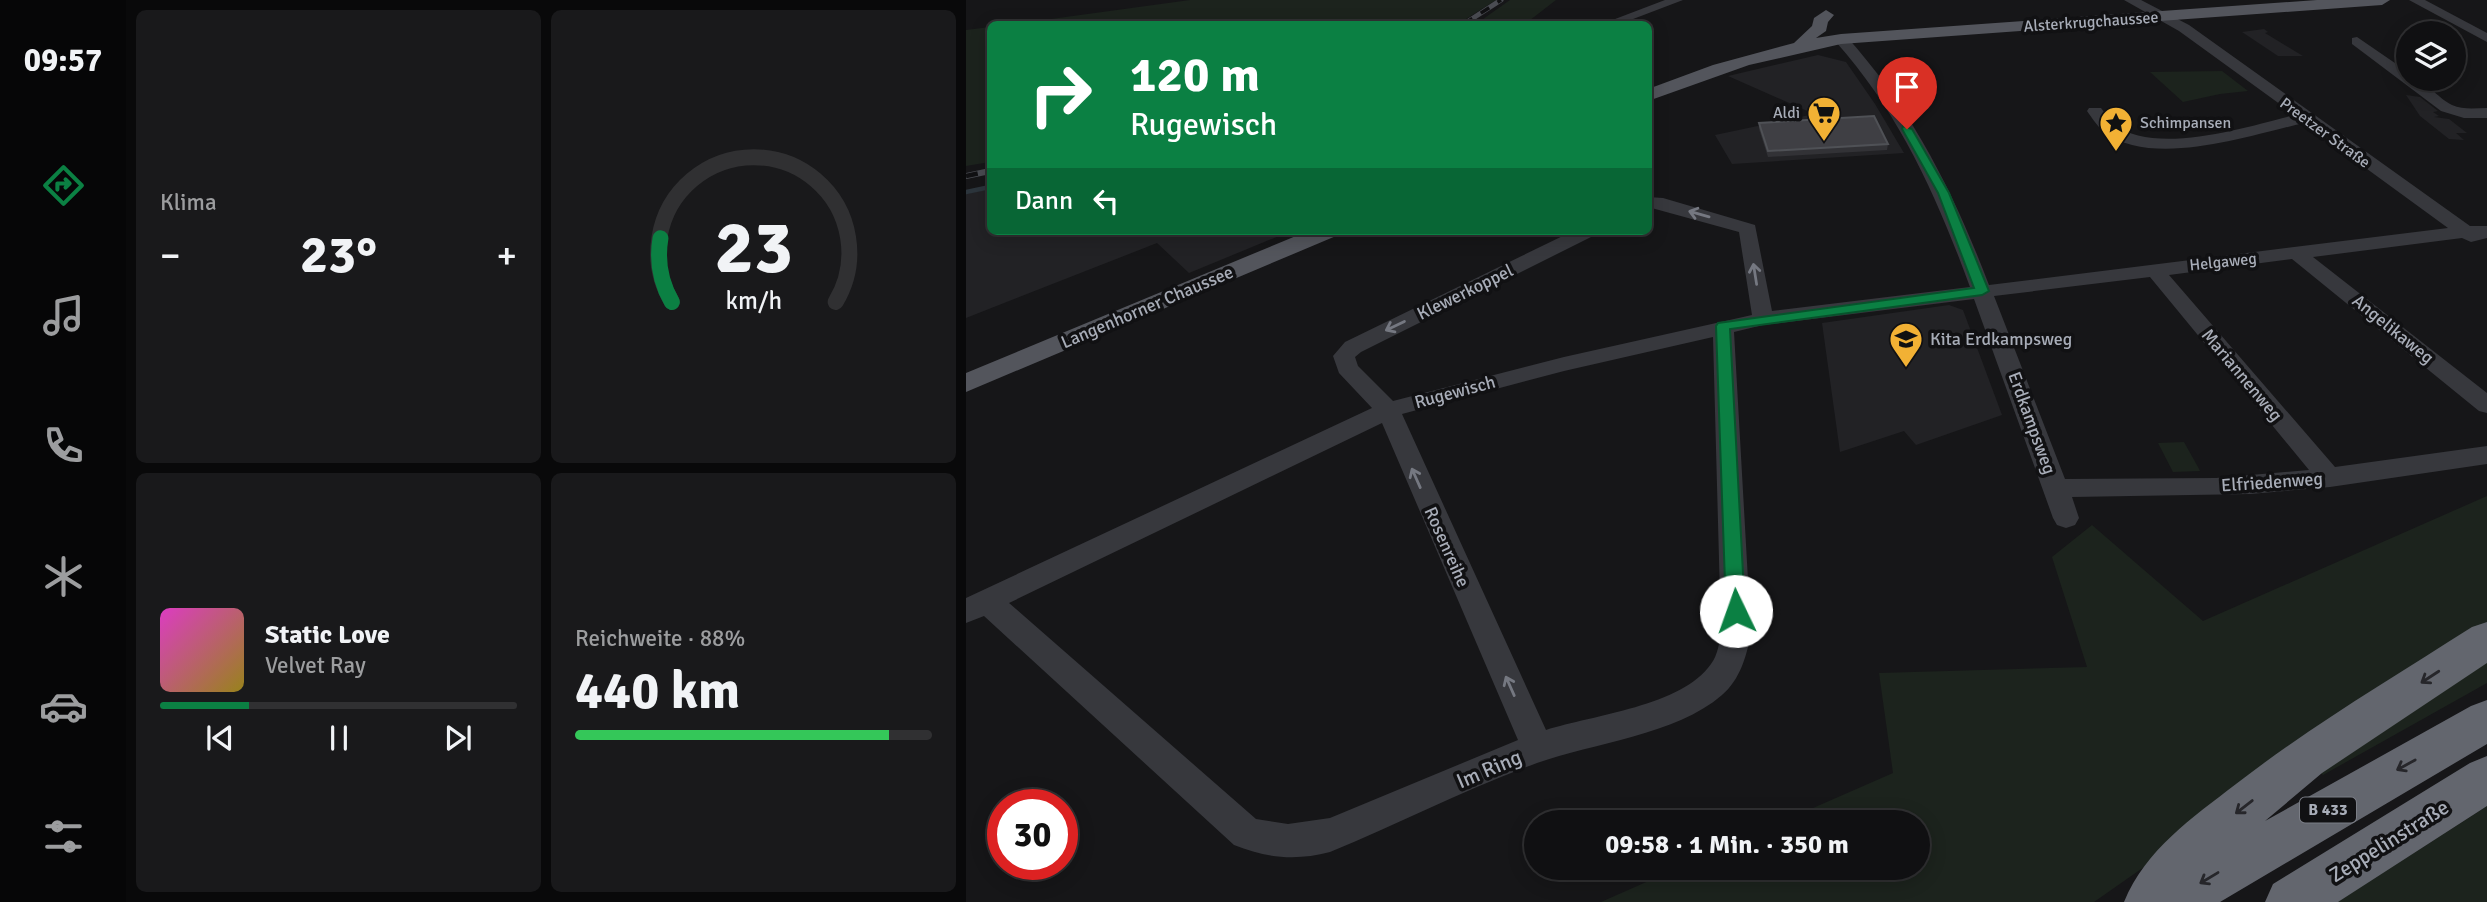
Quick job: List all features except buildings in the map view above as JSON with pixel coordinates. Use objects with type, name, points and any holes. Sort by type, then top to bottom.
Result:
[{"type":"highway","points":[[2150,902],[2175,866],[2198,844],[2306,758],[2487,640]]},
{"type":"highway","name":"B 433","points":[[2171,902],[2487,720]]},
{"type":"highway","name":"Zeppelinstraße","points":[[2291,902],[2487,779]]},
{"type":"main road","name":"Alsterkrugchaussee","points":[[1839,37],[2382,0]]},
{"type":"main road","name":"Erdkampsweg","points":[[1800,46],[1814,31],[1822,14],[1839,37]]},
{"type":"main road","points":[[1652,94],[1726,66],[1839,37]]},
{"type":"main road","name":"Langenhorner Chaussee","points":[[966,383],[1318,235]]},
{"type":"street","points":[[1617,21],[1676,0]]},
{"type":"street","name":"Preetzer Straße","points":[[2130,0],[2166,16],[2487,246]]},
{"type":"street","points":[[2415,0],[2487,38]]},
{"type":"street","name":"Erdkampsweg","points":[[1839,37],[1862,62],[1921,150],[1943,193],[2066,517]]},
{"type":"street","points":[[2357,41],[2446,108],[2464,113],[2487,113]]},
{"type":"street","points":[[2095,111],[2109,128],[2119,134],[2157,145],[2305,118]]},
{"type":"street","points":[[1652,202],[1748,229],[1763,318]]},
{"type":"street","name":"Helgaweg","points":[[1982,291],[2464,232],[2487,232]]},
{"type":"street","name":"Klewerkoppel","points":[[1344,356],[1353,347],[1580,235]]},
{"type":"street","name":"Angelikaweg","points":[[2298,254],[2487,405]]},
{"type":"street","name":"Mariannenweg","points":[[2155,270],[2330,478]]},
{"type":"street","name":"Rugewisch","points":[[977,606],[1388,410],[1723,326],[1763,318],[1982,291]]},
{"type":"street","name":"Im Ring","points":[[977,606],[1227,818],[1246,833],[1263,838],[1306,843],[1538,748],[1637,720],[1703,692],[1720,678],[1732,657],[1736,634],[1723,326]]},
{"type":"street","name":"Rosenreihe","points":[[1344,356],[1347,368],[1388,410],[1538,748]]},
{"type":"street","name":"Elfriedenweg","points":[[2056,488],[2215,487],[2330,478],[2487,455]]},
{"type":"shaded area","points":[[1190,0],[1496,0],[1463,21],[1037,21]]},
{"type":"shaded area","points":[[1510,0],[1556,0],[1529,21],[1480,21]]},
{"type":"shaded area","points":[[987,27],[987,162],[966,166],[966,30]]},
{"type":"shaded area","points":[[2264,29],[2268,32],[2265,33],[2303,56],[2278,56],[2242,32]]},
{"type":"shaded area","points":[[1818,55],[1846,62],[1904,153],[1732,164],[1715,135],[1814,114],[1728,76]]},
{"type":"shaded area","points":[[2222,71],[2248,91],[2183,102],[2150,72]]},
{"type":"shaded area","points":[[2406,95],[2420,97],[2438,111],[2433,112],[2439,116],[2434,117],[2449,119],[2467,133],[2456,133],[2464,140],[2449,139],[2420,116]]},
{"type":"shaded area","points":[[987,190],[987,235],[1281,235],[1189,273],[1157,243],[966,318],[966,194]]},
{"type":"shaded area","name":"Kita Erdkampsweg","points":[[1949,305],[1963,310],[2002,415],[1916,445],[1904,431],[1840,452],[1822,323]]},
{"type":"shaded area","points":[[2184,442],[2200,471],[2173,472],[2158,443]]},
{"type":"shaded area","points":[[2487,496],[2487,627],[2094,902],[1601,902],[1651,880],[1930,880],[1930,810],[1808,810],[1893,773],[1879,673],[2087,667],[2052,557],[2092,525],[2203,621]]},
{"type":"shaded area","points":[[2487,659],[2487,683],[2323,775],[2316,769]]},
{"type":"shaded area","points":[[2487,806],[2487,902],[2337,902],[2467,819]]},
{"type":"waterway","points":[[966,192],[987,188]]},
{"type":"railway","points":[[1469,21],[1501,0]]},
{"type":"railway","points":[[966,176],[987,172]]},
{"type":"place","name":"Aldi","points":[[1824,143]]},
{"type":"place","name":"Schimpansen","points":[[2116,153]]},
{"type":"place","name":"Kita Erdkampsweg","points":[[1906,369]]},
{"type":"route","points":[[1736,611],[1723,326],[1763,318],[1982,291],[1943,193],[1907,129]]}]
